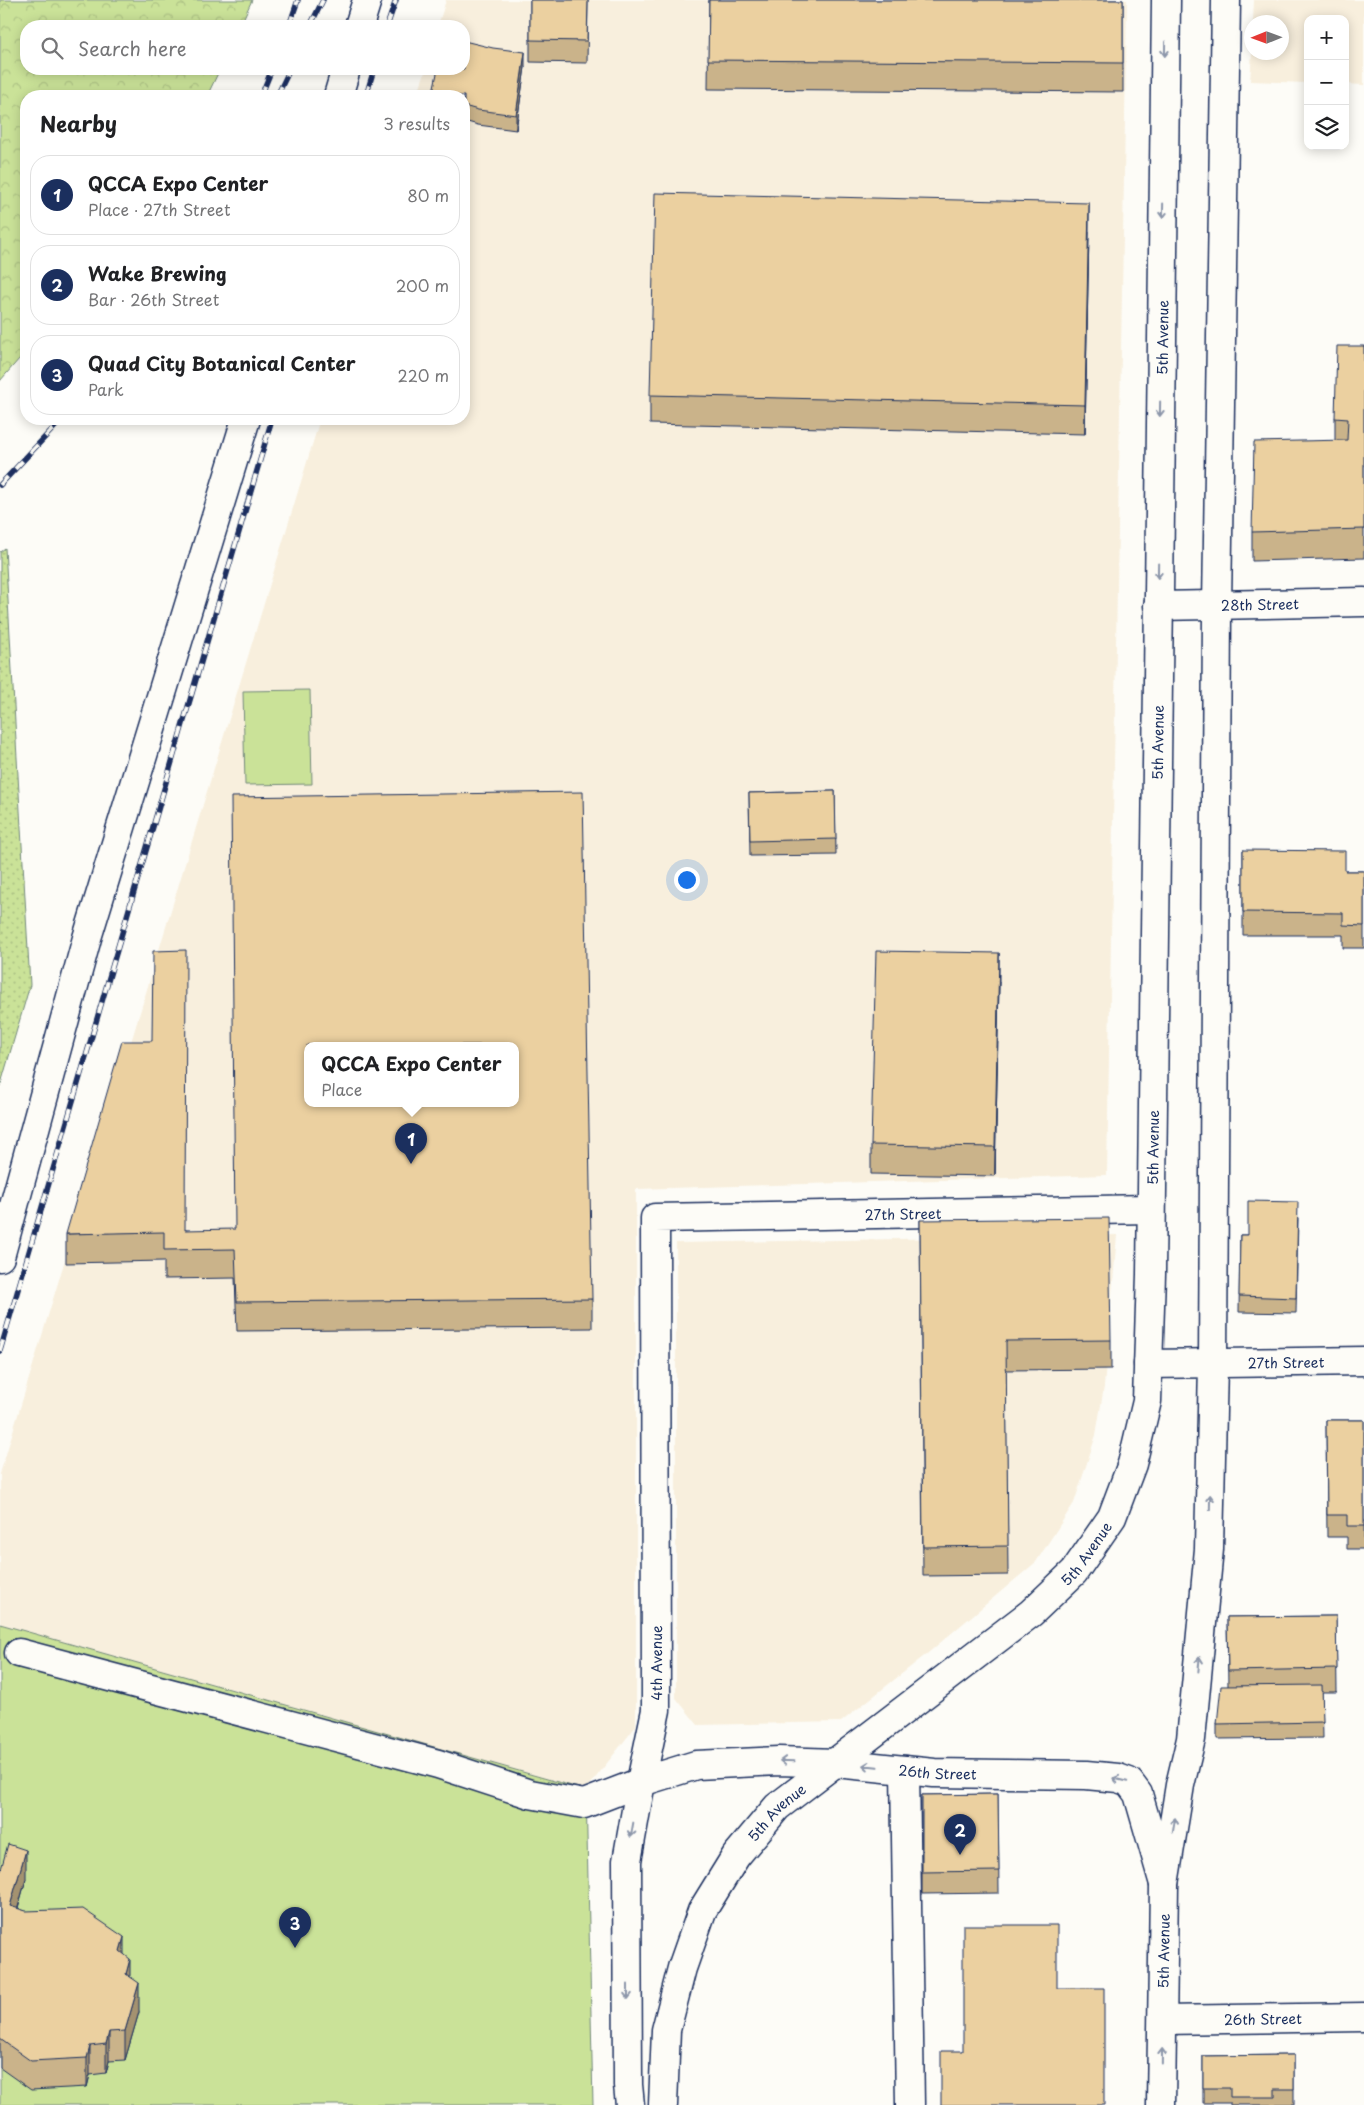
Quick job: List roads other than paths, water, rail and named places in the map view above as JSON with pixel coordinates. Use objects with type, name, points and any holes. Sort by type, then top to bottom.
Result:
[{"type":"main road","points":[[361,20],[367,0]]},
{"type":"main road","name":"5th Avenue","points":[[663,2105],[666,2030],[682,1968],[702,1911],[736,1856],[777,1807],[1031,1613],[1074,1572],[1112,1517],[1132,1464],[1147,1400],[1148,1364],[1166,0]]},
{"type":"main road","name":"5th Avenue","points":[[1161,2105],[1164,1884],[1180,1785],[1191,1739],[1209,1549],[1213,1364],[1217,606],[1226,0]]},
{"type":"main road","points":[[340,90],[344,75]]},
{"type":"main road","points":[[0,1257],[87,938],[244,425]]},
{"type":"main road","name":"28th Street","points":[[1158,606],[1364,602]]},
{"type":"main road","name":"27th Street","points":[[655,1218],[1151,1209]]},
{"type":"main road","name":"4th Avenue","points":[[630,2105],[628,2085],[627,1861],[640,1782],[656,1710],[655,1218]]},
{"type":"main road","name":"27th Street","points":[[1148,1364],[1364,1361]]},
{"type":"main road","name":"26th Street","points":[[19,1653],[438,1764],[530,1794],[584,1804],[640,1782],[696,1766],[779,1761],[836,1763],[934,1773],[1086,1775],[1118,1778],[1129,1782],[1138,1794],[1164,1884]]},
{"type":"main road","points":[[905,1770],[910,2105]]},
{"type":"main road","name":"26th Street","points":[[1163,2020],[1364,2017]]},
{"type":"railway","points":[[291,20],[298,0]]},
{"type":"railway","points":[[313,20],[323,0]]},
{"type":"railway","points":[[389,20],[396,0]]},
{"type":"railway","points":[[263,90],[270,75]]},
{"type":"railway","points":[[280,90],[287,75]]},
{"type":"railway","points":[[368,90],[372,75]]},
{"type":"railway","points":[[0,485],[56,425]]},
{"type":"railway","points":[[0,1351],[270,425]]},
{"type":"place","name":"QCCA Expo Center","points":[[411,1164]]},
{"type":"place","name":"Wake Brewing","points":[[960,1855]]},
{"type":"place","name":"Quad City Botanical Center","points":[[295,1948]]}]
